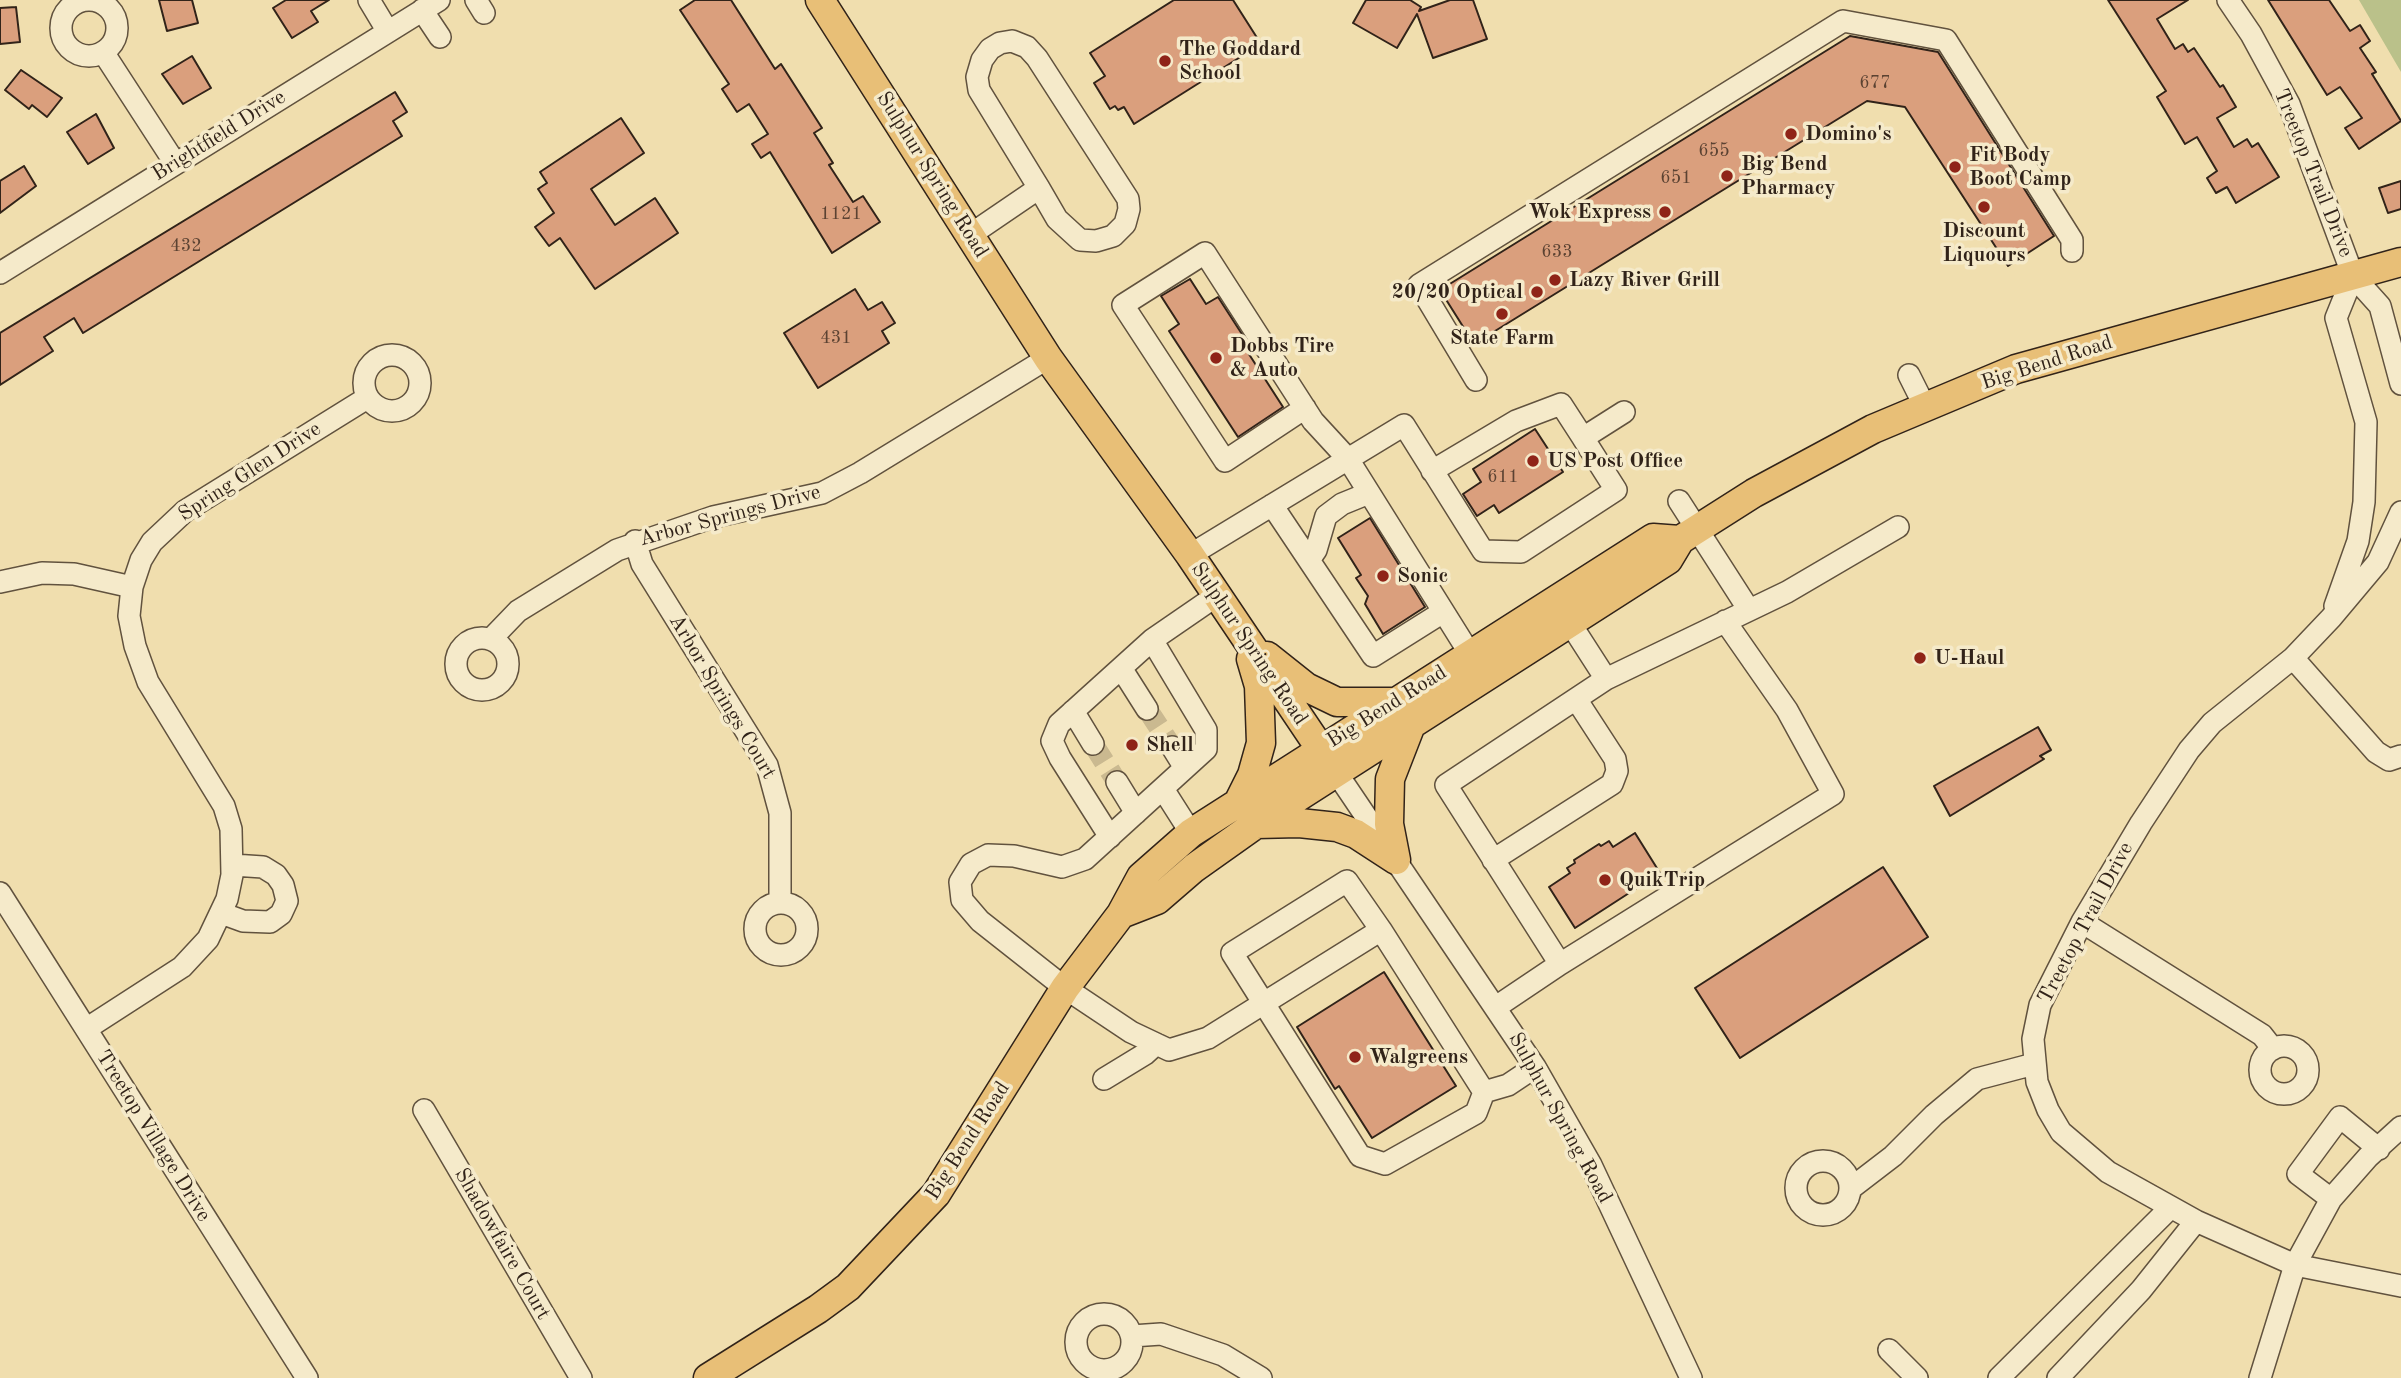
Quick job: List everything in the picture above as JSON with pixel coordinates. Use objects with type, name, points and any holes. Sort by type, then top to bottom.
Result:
[{"type":"main road","name":"Sulphur Spring Road","points":[[820,0],[1048,358],[1190,555],[1336,772]]},
{"type":"main road","name":"Big Bend Road","points":[[1121,914],[1157,900],[1194,868],[1256,824],[1668,560],[1688,535],[1754,493],[1872,429],[2016,369],[2401,262]]},
{"type":"main road","name":"Big Bend Road","points":[[708,1378],[848,1287],[936,1194],[1065,988],[1121,914],[1141,877],[1192,833],[1240,799],[1653,538],[1688,535]]},
{"type":"main road","points":[[1246,639],[1306,687],[1337,702],[1396,702]]},
{"type":"main road","points":[[1240,799],[1252,775],[1261,743],[1259,687],[1246,639]]},
{"type":"main road","points":[[1396,860],[1389,824],[1390,779],[1411,725]]},
{"type":"main road","points":[[1256,824],[1299,823],[1337,827],[1356,834],[1396,860]]},
{"type":"street","points":[[369,0],[387,30]]},
{"type":"street","name":"Treetop Trail Drive","points":[[2228,0],[2251,34],[2289,104],[2353,276],[2380,306],[2401,384]]},
{"type":"street","points":[[430,5],[440,37]]},
{"type":"street","name":"Brightfield Drive","points":[[0,273],[430,5]]},
{"type":"street","points":[[1476,380],[1419,285],[1843,21],[1946,40],[2072,240],[2072,251]]},
{"type":"street","points":[[1012,41],[1027,47],[1037,58],[1128,199],[1125,224],[1114,236],[1096,241],[1080,240],[1057,219],[1039,188],[979,90],[977,77],[982,60],[990,49],[1000,43],[1012,41]]},
{"type":"street","points":[[103,52],[175,163]]},
{"type":"street","points":[[970,235],[1039,188]]},
{"type":"street","points":[[1305,408],[1225,461],[1124,305],[1205,253],[1305,408],[1348,459],[1469,654]]},
{"type":"street","name":"Treetop Trail Drive","points":[[2331,618],[2358,541],[2364,502],[2366,422],[2336,318],[2353,276]]},
{"type":"street","name":"Arbor Springs Drive","points":[[491,639],[518,611],[635,541],[713,517],[801,499],[841,484],[1048,358]]},
{"type":"street","points":[[1909,375],[1925,407]]},
{"type":"street","name":"Spring Glen Drive","points":[[86,1028],[182,967],[208,939],[221,914],[233,866],[231,830],[224,806],[143,670],[129,617],[132,587],[141,560],[152,542],[185,511],[367,397]]},
{"type":"street","points":[[1190,555],[1404,425],[1432,471],[1483,551],[1521,552],[1616,490],[1561,404],[1516,421],[1432,471]]},
{"type":"street","points":[[1583,438],[1624,412]]},
{"type":"street","points":[[1309,560],[1316,550],[1326,516],[1342,504],[1369,493]]},
{"type":"street","points":[[1679,501],[1688,535],[1749,610]]},
{"type":"street","points":[[1272,505],[1373,656],[1443,612]]},
{"type":"street","name":"Treetop Trail Drive","points":[[2401,512],[2378,562],[2331,618],[2293,658],[2212,723],[2189,750],[2141,823],[2082,922],[2040,1005],[2034,1039],[2034,1064],[2048,1110],[2061,1132],[2108,1172],[2196,1221],[2295,1265],[2401,1286]]},
{"type":"street","points":[[1560,964],[1446,785],[1606,679],[1749,610],[1898,527]]},
{"type":"street","name":"Arbor Springs Court","points":[[635,541],[642,564],[767,765],[775,786],[780,813],[780,903]]},
{"type":"street","points":[[0,582],[42,573],[74,574],[132,587]]},
{"type":"street","points":[[1110,837],[1052,741],[1059,724],[1152,640],[1216,596]]},
{"type":"street","points":[[1496,1007],[1560,964],[1833,794],[1787,710],[1725,621]]},
{"type":"street","points":[[1570,623],[1606,679]]},
{"type":"street","points":[[1152,640],[1206,730],[1206,749],[1085,859],[1062,867],[1014,856],[988,855],[971,864],[960,882],[962,900],[980,921],[1065,988],[1131,1032],[1169,1050],[1208,1038],[1381,930]]},
{"type":"street","points":[[2293,658],[2376,752],[2389,760],[2401,756]]},
{"type":"street","points":[[1121,668],[1147,709]]},
{"type":"street","points":[[1493,860],[1612,784],[1617,771],[1615,759],[1576,699]]},
{"type":"street","points":[[1073,711],[1093,744]]},
{"type":"street","points":[[1172,747],[1185,768]]},
{"type":"street","name":"Sulphur Spring Road","points":[[1336,772],[1535,1067],[1591,1165],[1691,1378]]},
{"type":"street","points":[[1117,782],[1136,813]]},
{"type":"street","points":[[1163,789],[1192,833]]},
{"type":"street","points":[[221,914],[243,921],[270,922],[281,914],[287,901],[283,885],[263,867],[233,866]]},
{"type":"street","points":[[1347,881],[1484,1092],[1476,1113],[1385,1164],[1360,1156],[1232,953],[1347,881]]},
{"type":"street","name":"Treetop Village Drive","points":[[3,906],[86,1028],[307,1378]]},
{"type":"street","points":[[2082,922],[2262,1035],[2273,1048]]},
{"type":"street","points":[[1104,1079],[1145,1055],[1156,1044]]},
{"type":"street","points":[[1850,1189],[1894,1156],[1934,1115],[1977,1080],[2034,1064]]},
{"type":"street","points":[[1484,1092],[1508,1085],[1535,1067]]},
{"type":"street","name":"Shadowfaire Court","points":[[424,1110],[581,1378]]},
{"type":"street","points":[[2331,1199],[2298,1174],[2340,1117],[2379,1149]]},
{"type":"street","points":[[2260,1378],[2295,1265],[2331,1199],[2401,1127]]},
{"type":"street","points":[[1999,1378],[2170,1208]]},
{"type":"street","points":[[2058,1378],[2141,1290],[2196,1221]]},
{"type":"street","points":[[1132,1336],[1161,1334],[1180,1340],[1223,1355],[1261,1378]]},
{"type":"street","points":[[1889,1350],[1917,1378]]},
{"type":"green space","points":[[2359,0],[2401,0],[2401,72]]},
{"type":"building","points":[[159,0],[192,0],[198,23],[167,31]]},
{"type":"building","points":[[286,0],[329,0],[311,11],[318,22],[292,38],[273,8]]},
{"type":"building","points":[[695,0],[731,0],[775,69],[781,64],[822,128],[814,133],[833,163],[829,165],[853,202],[863,196],[880,222],[832,253],[770,152],[761,158],[752,144],[768,134],[749,104],[737,112],[722,89],[729,84],[680,10]]},
{"type":"building","name":"The Goddard School","points":[[1174,0],[1233,0],[1261,44],[1134,124],[1124,107],[1118,110],[1115,106],[1110,109],[1094,83],[1105,76],[1090,53]]},
{"type":"building","points":[[1366,0],[1410,0],[1421,7],[1419,11],[1450,0],[1473,0],[1487,39],[1433,58],[1417,14],[1397,48],[1353,23]]},
{"type":"building","points":[[2108,0],[2188,0],[2157,19],[2175,49],[2183,44],[2188,52],[2194,48],[2220,87],[2223,85],[2236,107],[2217,118],[2234,147],[2247,139],[2252,147],[2258,143],[2279,177],[2236,203],[2227,187],[2216,193],[2207,178],[2217,171],[2197,137],[2185,144],[2157,97],[2166,91]]},
{"type":"building","points":[[2268,0],[2329,0],[2350,31],[2360,25],[2370,41],[2360,48],[2376,72],[2372,74],[2401,121],[2359,149],[2345,128],[2362,118],[2340,87],[2327,95]]},
{"type":"building","points":[[16,7],[20,42],[0,44],[0,8]]},
{"type":"building","points":[[1850,36],[1938,52],[2054,236],[2008,266],[1905,107],[1867,101],[1474,344],[1440,290]]},
{"type":"building","points":[[192,56],[211,88],[183,104],[162,74]]},
{"type":"building","points":[[21,70],[62,98],[47,117],[32,105],[29,109],[5,90]]},
{"type":"building","points":[[395,92],[407,112],[393,121],[402,136],[83,333],[74,318],[44,337],[53,351],[0,385],[0,333]]},
{"type":"building","points":[[96,114],[114,148],[88,164],[67,132]]},
{"type":"building","points":[[621,118],[644,153],[591,189],[615,225],[655,198],[678,233],[595,289],[560,238],[549,246],[535,227],[554,213],[538,189],[547,183],[540,172]]},
{"type":"building","points":[[24,166],[36,186],[0,213],[0,181]]},
{"type":"building","points":[[2401,181],[2401,209],[2388,213],[2379,188]]},
{"type":"building","points":[[1190,279],[1206,304],[1218,297],[1249,345],[1245,348],[1283,407],[1238,437],[1169,331],[1179,324],[1161,296]]},
{"type":"building","points":[[855,289],[868,310],[882,302],[895,323],[882,331],[889,343],[818,388],[784,333]]},
{"type":"building","points":[[1535,429],[1563,472],[1499,513],[1494,505],[1477,516],[1463,494],[1481,482],[1473,469]]},
{"type":"building","name":"Sonic","points":[[1370,518],[1425,607],[1383,634],[1365,604],[1368,596],[1356,578],[1361,575],[1338,538]]},
{"type":"building","points":[[2038,727],[2051,750],[2040,756],[2044,759],[1950,816],[1934,786]]},
{"type":"building","name":"QuikTrip","points":[[1635,833],[1660,873],[1575,928],[1549,887],[1570,873],[1567,868],[1575,863],[1574,860],[1599,844],[1601,846],[1609,841],[1613,847]]},
{"type":"building","points":[[1883,867],[1928,937],[1740,1058],[1695,988]]},
{"type":"building","name":"Walgreens","points":[[1384,972],[1456,1086],[1372,1138],[1339,1086],[1335,1089],[1297,1027]]},
{"type":"tunnel","points":[[1147,709],[1172,747]]},
{"type":"tunnel","points":[[1093,744],[1117,782]]},
{"type":"place","name":"The Goddard School","points":[[1165,61]]},
{"type":"place","name":"Domino's","points":[[1791,134]]},
{"type":"place","name":"Fit Body Boot Camp","points":[[1955,167]]},
{"type":"place","name":"Big Bend Pharmacy","points":[[1727,176]]},
{"type":"place","name":"Discount Liquours","points":[[1984,207]]},
{"type":"place","name":"Wok Express","points":[[1665,212]]},
{"type":"place","name":"Lazy River Grill","points":[[1555,280]]},
{"type":"place","name":"20/20 Optical","points":[[1537,292]]},
{"type":"place","name":"State Farm","points":[[1502,314]]},
{"type":"place","name":"Dobbs Tire & Auto","points":[[1216,358]]},
{"type":"place","name":"US Post Office","points":[[1533,461]]},
{"type":"place","name":"Sonic","points":[[1383,576]]},
{"type":"place","name":"U-Haul","points":[[1920,658]]},
{"type":"place","name":"Shell","points":[[1132,745]]},
{"type":"place","name":"QuikTrip","points":[[1605,880]]},
{"type":"place","name":"Walgreens","points":[[1355,1057]]}]
